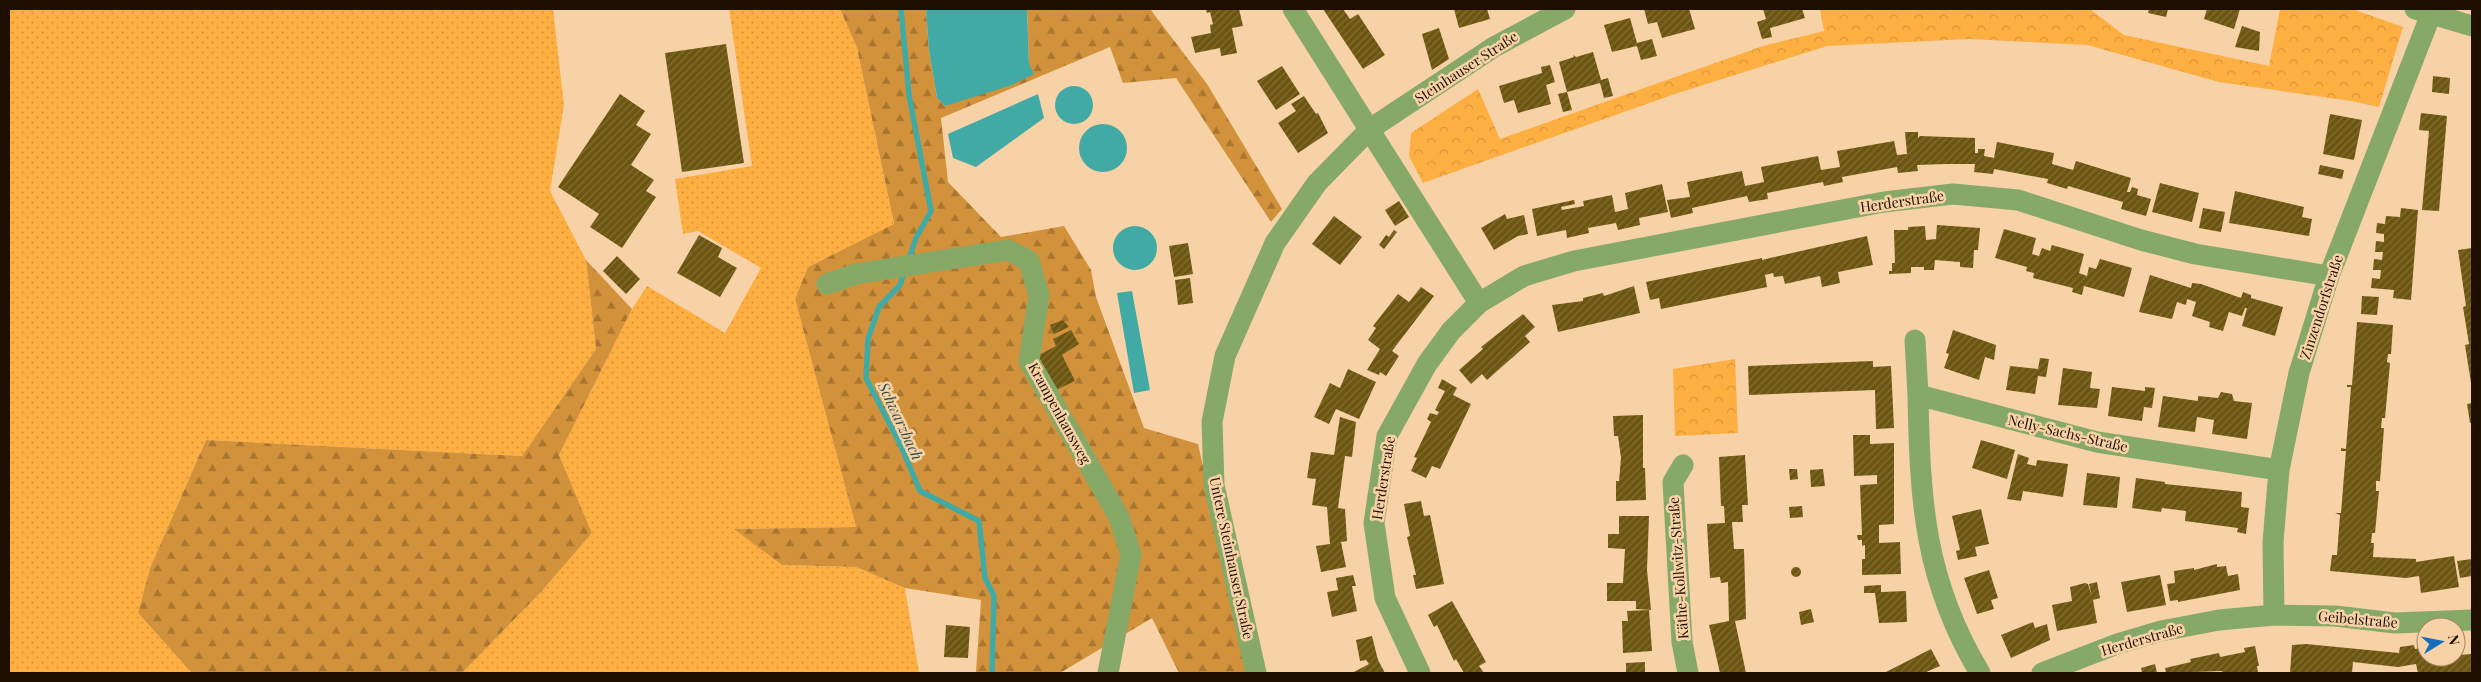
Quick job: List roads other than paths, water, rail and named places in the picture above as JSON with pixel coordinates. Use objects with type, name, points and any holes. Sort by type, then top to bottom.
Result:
[{"type":"street","points":[[1292,9],[1370,129],[1478,303]]},
{"type":"street","name":"Steinhauser Straße","points":[[1370,129],[1494,47],[1565,9]]},
{"type":"street","points":[[2426,11],[2472,26]]},
{"type":"street","name":"Zinzendorfstraße","points":[[2274,615],[2273,542],[2279,470],[2299,373],[2329,276],[2426,11]]},
{"type":"street","name":"Untere Steinhauser Straße","points":[[1256,673],[1214,485],[1212,422],[1225,356],[1275,243],[1317,183],[1370,129]]},
{"type":"street","name":"Herderstraße","points":[[1420,673],[1385,598],[1374,524],[1387,436],[1426,364],[1451,331],[1478,303],[1524,276],[1574,261],[1884,202],[1953,194],[2018,200],[2141,240],[2195,254],[2329,276]]},
{"type":"street","name":"Krampenhausweg","points":[[827,284],[856,274],[933,260],[1008,250],[1029,261],[1039,296],[1029,361],[1119,517],[1131,554],[1108,673]]},
{"type":"street","points":[[1915,340],[1924,515],[1932,560],[1945,604],[1966,649],[1980,673]]},
{"type":"street","name":"Nelly-Sachs-Straße","points":[[1918,395],[2097,442],[2279,470]]},
{"type":"street","name":"Käthe-Kollwitz-Straße","points":[[1683,465],[1673,482],[1682,642],[1688,673]]},
{"type":"street","name":"Herderstraße","points":[[2042,673],[2117,644],[2161,631],[2219,620],[2274,615]]},
{"type":"street","name":"Geibelstraße","points":[[2274,615],[2335,616],[2395,623],[2472,620]]},
{"type":"water","points":[[926,9],[1027,9],[1029,64],[1034,74],[1012,85],[945,106],[937,98],[929,50]]},
{"type":"water","points":[[1074,86],[1088,91],[1093,105],[1088,119],[1074,124],[1060,119],[1055,105],[1060,91]]},
{"type":"water","points":[[1038,94],[1044,118],[976,167],[953,158],[948,134]]},
{"type":"water","points":[[1098,124],[1108,124],[1120,131],[1127,143],[1127,153],[1120,165],[1108,172],[1098,172],[1090,168],[1083,161],[1079,153],[1079,143],[1083,135],[1090,128]]},
{"type":"water","points":[[1135,226],[1147,230],[1153,236],[1157,248],[1153,260],[1147,266],[1135,270],[1123,266],[1117,260],[1113,248],[1117,236],[1123,230]]},
{"type":"water","points":[[1132,291],[1150,390],[1134,393],[1117,293]]},
{"type":"waterway","name":"Schwarzbach","points":[[901,9],[909,95],[931,211],[916,238],[908,262]]},
{"type":"waterway","name":"Schwarzbach","points":[[905,270],[900,285],[879,307],[868,339],[866,378],[901,446],[920,491],[979,521],[985,578],[994,596],[992,673]]}]
